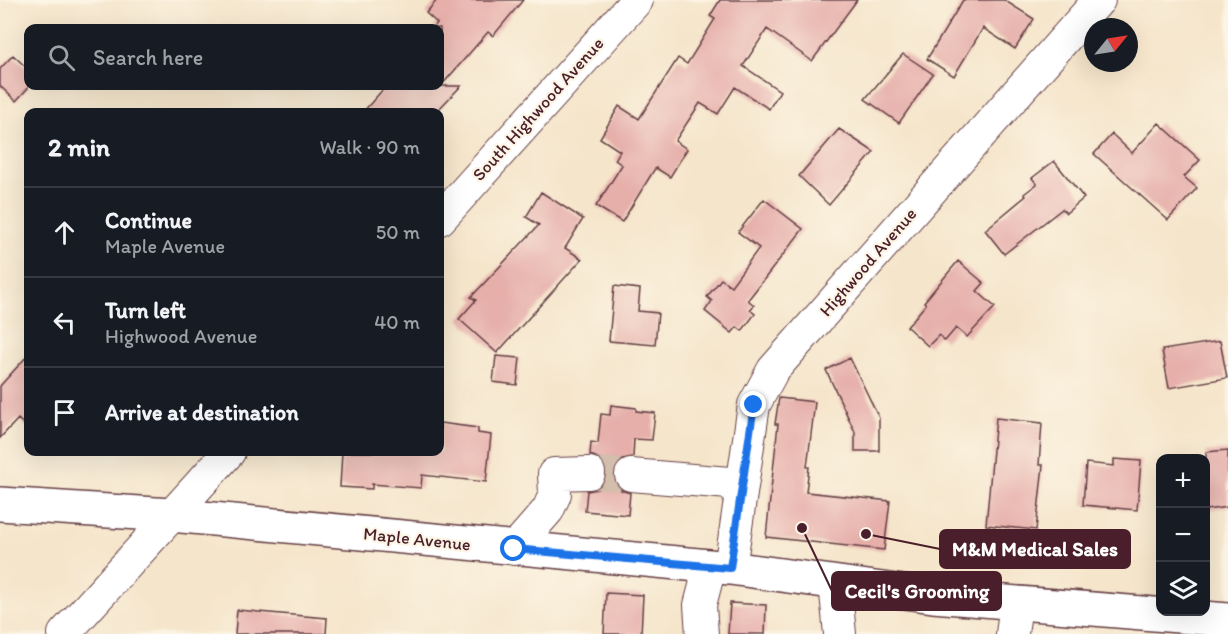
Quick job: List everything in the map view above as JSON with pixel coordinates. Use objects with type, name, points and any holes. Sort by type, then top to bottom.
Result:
[{"type":"main road","name":"Maple Avenue","points":[[0,504],[171,515],[720,568],[933,596],[1014,619],[1228,620]]},
{"type":"street","name":"South Highwood Avenue","points":[[444,215],[637,0]]},
{"type":"street","name":"Highwood Avenue","points":[[702,634],[700,605],[720,568],[742,484],[754,405],[773,370],[1099,0]]},
{"type":"street","points":[[64,634],[225,456]]},
{"type":"street","points":[[514,549],[548,510],[555,494],[554,474],[588,473]]},
{"type":"street","points":[[631,475],[742,484]]},
{"type":"street","points":[[835,583],[843,634]]},
{"type":"building","points":[[437,0],[523,0],[493,36],[488,32],[444,83],[444,24],[436,24],[426,13]]},
{"type":"building","points":[[720,0],[857,0],[812,61],[767,29],[743,66],[780,91],[769,109],[735,87],[718,114],[700,103],[675,141],[687,149],[670,177],[656,168],[622,222],[596,206],[622,165],[615,160],[620,151],[600,138],[619,106],[639,119],[678,58],[687,64],[715,19],[710,16]]},
{"type":"building","points":[[963,0],[1004,0],[1034,19],[1015,49],[983,28],[954,76],[927,59]]},
{"type":"building","points":[[903,54],[933,74],[899,123],[865,99]]},
{"type":"building","points":[[13,55],[24,65],[24,90],[26,90],[16,101],[0,86],[0,69]]},
{"type":"building","points":[[444,86],[461,86],[440,108],[367,108],[382,90],[444,90]]},
{"type":"building","points":[[1159,123],[1200,160],[1184,177],[1197,188],[1168,220],[1094,154],[1112,134],[1132,153]]},
{"type":"building","points":[[839,129],[874,152],[829,205],[799,176]]},
{"type":"building","points":[[1054,161],[1084,198],[1066,213],[1062,209],[1004,254],[985,230],[1026,196],[1024,194],[1037,184],[1032,178]]},
{"type":"building","points":[[541,192],[583,219],[565,248],[582,259],[497,353],[459,319],[476,300],[471,297],[539,225],[526,217]]},
{"type":"building","points":[[764,199],[803,229],[748,300],[754,305],[750,310],[755,314],[742,331],[737,327],[732,333],[705,311],[712,301],[707,297],[721,279],[731,286],[759,248],[738,232]]},
{"type":"building","points":[[958,261],[984,283],[977,291],[995,307],[967,337],[956,328],[945,341],[939,335],[928,346],[907,327],[926,304],[924,302]]},
{"type":"building","points":[[614,286],[640,289],[638,311],[658,313],[655,345],[609,341]]},
{"type":"building","points":[[1220,341],[1227,378],[1169,388],[1162,350]]},
{"type":"building","points":[[496,356],[520,358],[517,385],[493,382]]},
{"type":"building","points":[[850,358],[879,418],[879,451],[855,451],[855,432],[826,370]]},
{"type":"building","points":[[24,359],[24,424],[18,419],[0,438],[0,386]]},
{"type":"building","points":[[779,398],[815,402],[806,492],[890,501],[884,550],[766,537]]},
{"type":"building","points":[[611,405],[655,413],[652,440],[634,439],[633,457],[623,459],[616,465],[613,473],[615,483],[621,490],[630,493],[628,515],[585,511],[587,491],[598,489],[605,481],[607,472],[605,464],[590,455],[591,442],[598,443],[601,414],[610,415]]},
{"type":"building","points":[[996,418],[1042,423],[1039,465],[1043,465],[1036,530],[986,525]]},
{"type":"building","points":[[444,424],[478,428],[478,433],[491,435],[486,482],[422,475],[421,488],[372,484],[372,489],[340,487],[342,456],[444,456]]},
{"type":"building","points":[[1228,450],[1228,507],[1210,509],[1210,454],[1206,452]]},
{"type":"building","points":[[1114,459],[1141,461],[1137,510],[1083,505],[1086,463],[1114,466]]},
{"type":"building","points":[[606,593],[643,595],[641,634],[604,634]]},
{"type":"building","points":[[730,603],[766,605],[765,634],[728,634]]},
{"type":"building","points":[[237,610],[327,618],[326,634],[235,634]]},
{"type":"tunnel","points":[[589,473],[631,475]]},
{"type":"place","name":"Cecil's Grooming","points":[[802,528]]},
{"type":"place","name":"M&M Medical Sales","points":[[866,534]]},
{"type":"route","points":[[514,549],[730,568],[754,405]]}]
